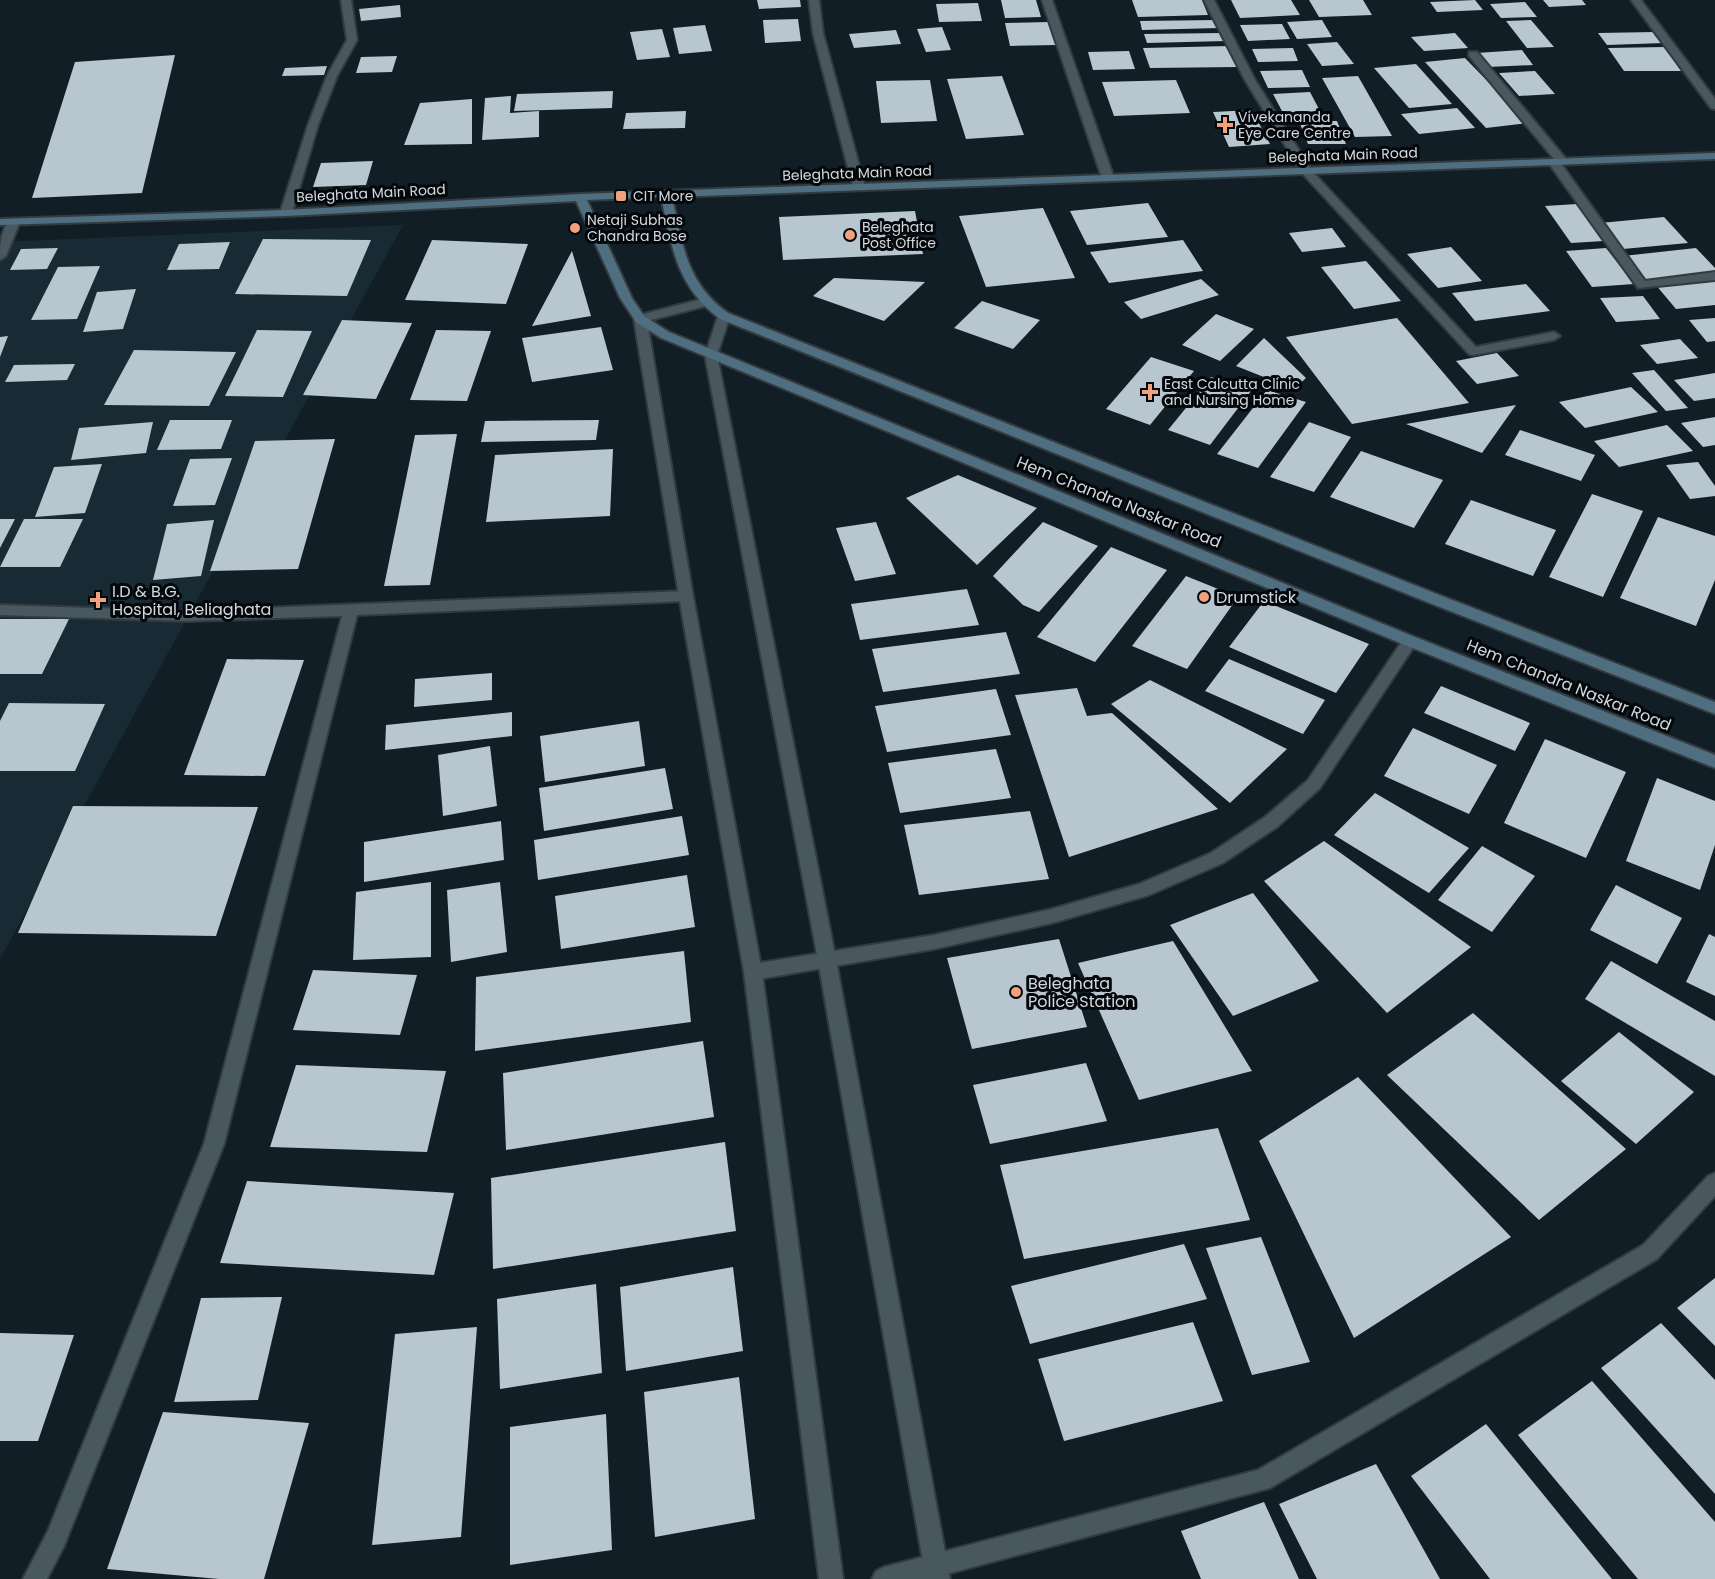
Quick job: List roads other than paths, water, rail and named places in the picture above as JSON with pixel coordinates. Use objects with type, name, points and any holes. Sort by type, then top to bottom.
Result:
[{"type":"main road","name":"Beleghata Main Road","points":[[0,222],[286,213],[579,197],[666,196],[859,187],[1714,157]]},
{"type":"main road","name":"Hem Chandra Naskar Road","points":[[666,196],[684,264],[693,286],[706,302],[724,316],[1437,600],[1715,708]]},
{"type":"main road","name":"Hem Chandra Naskar Road","points":[[579,197],[626,298],[640,319],[665,335],[1410,641],[1715,762]]},
{"type":"street","points":[[286,213],[313,124],[332,76],[352,40],[346,0]]},
{"type":"street","points":[[814,0],[818,33],[859,187]]},
{"type":"street","points":[[1047,0],[1108,178]]},
{"type":"street","points":[[1209,0],[1250,80],[1306,171],[1473,351],[1554,336]]},
{"type":"street","points":[[1636,0],[1715,106]]},
{"type":"street","points":[[1473,54],[1558,162],[1642,285],[1715,276]]},
{"type":"street","points":[[0,256],[14,222]]},
{"type":"street","points":[[706,302],[640,319],[686,596],[753,972],[831,1579]]},
{"type":"street","points":[[724,316],[711,355],[827,960],[937,1572]]},
{"type":"street","points":[[0,610],[187,616],[686,596]]},
{"type":"street","points":[[35,1579],[56,1538],[213,1144],[351,610]]},
{"type":"street","points":[[753,972],[934,942],[1052,915],[1143,890],[1216,858],[1271,822],[1314,784],[1410,641]]},
{"type":"street","points":[[884,1579],[937,1572],[1262,1480],[1650,1252],[1715,1182]]},
{"type":"place","name":"Vivekananda Eye Care Centre","points":[[1225,125]]},
{"type":"place","name":"CIT More","points":[[621,196]]},
{"type":"place","name":"Netaji Subhas Chandra Bose","points":[[575,228]]},
{"type":"place","name":"Beleghata Post Office","points":[[850,235]]},
{"type":"place","name":"East Calcutta Clinic and Nursing Home","points":[[1150,392]]},
{"type":"place","name":"Drumstick","points":[[1204,597]]},
{"type":"place","name":"I.D & B.G. Hospital, Beliaghata","points":[[98,600]]},
{"type":"place","name":"Beleghata Police Station","points":[[1016,992]]}]
